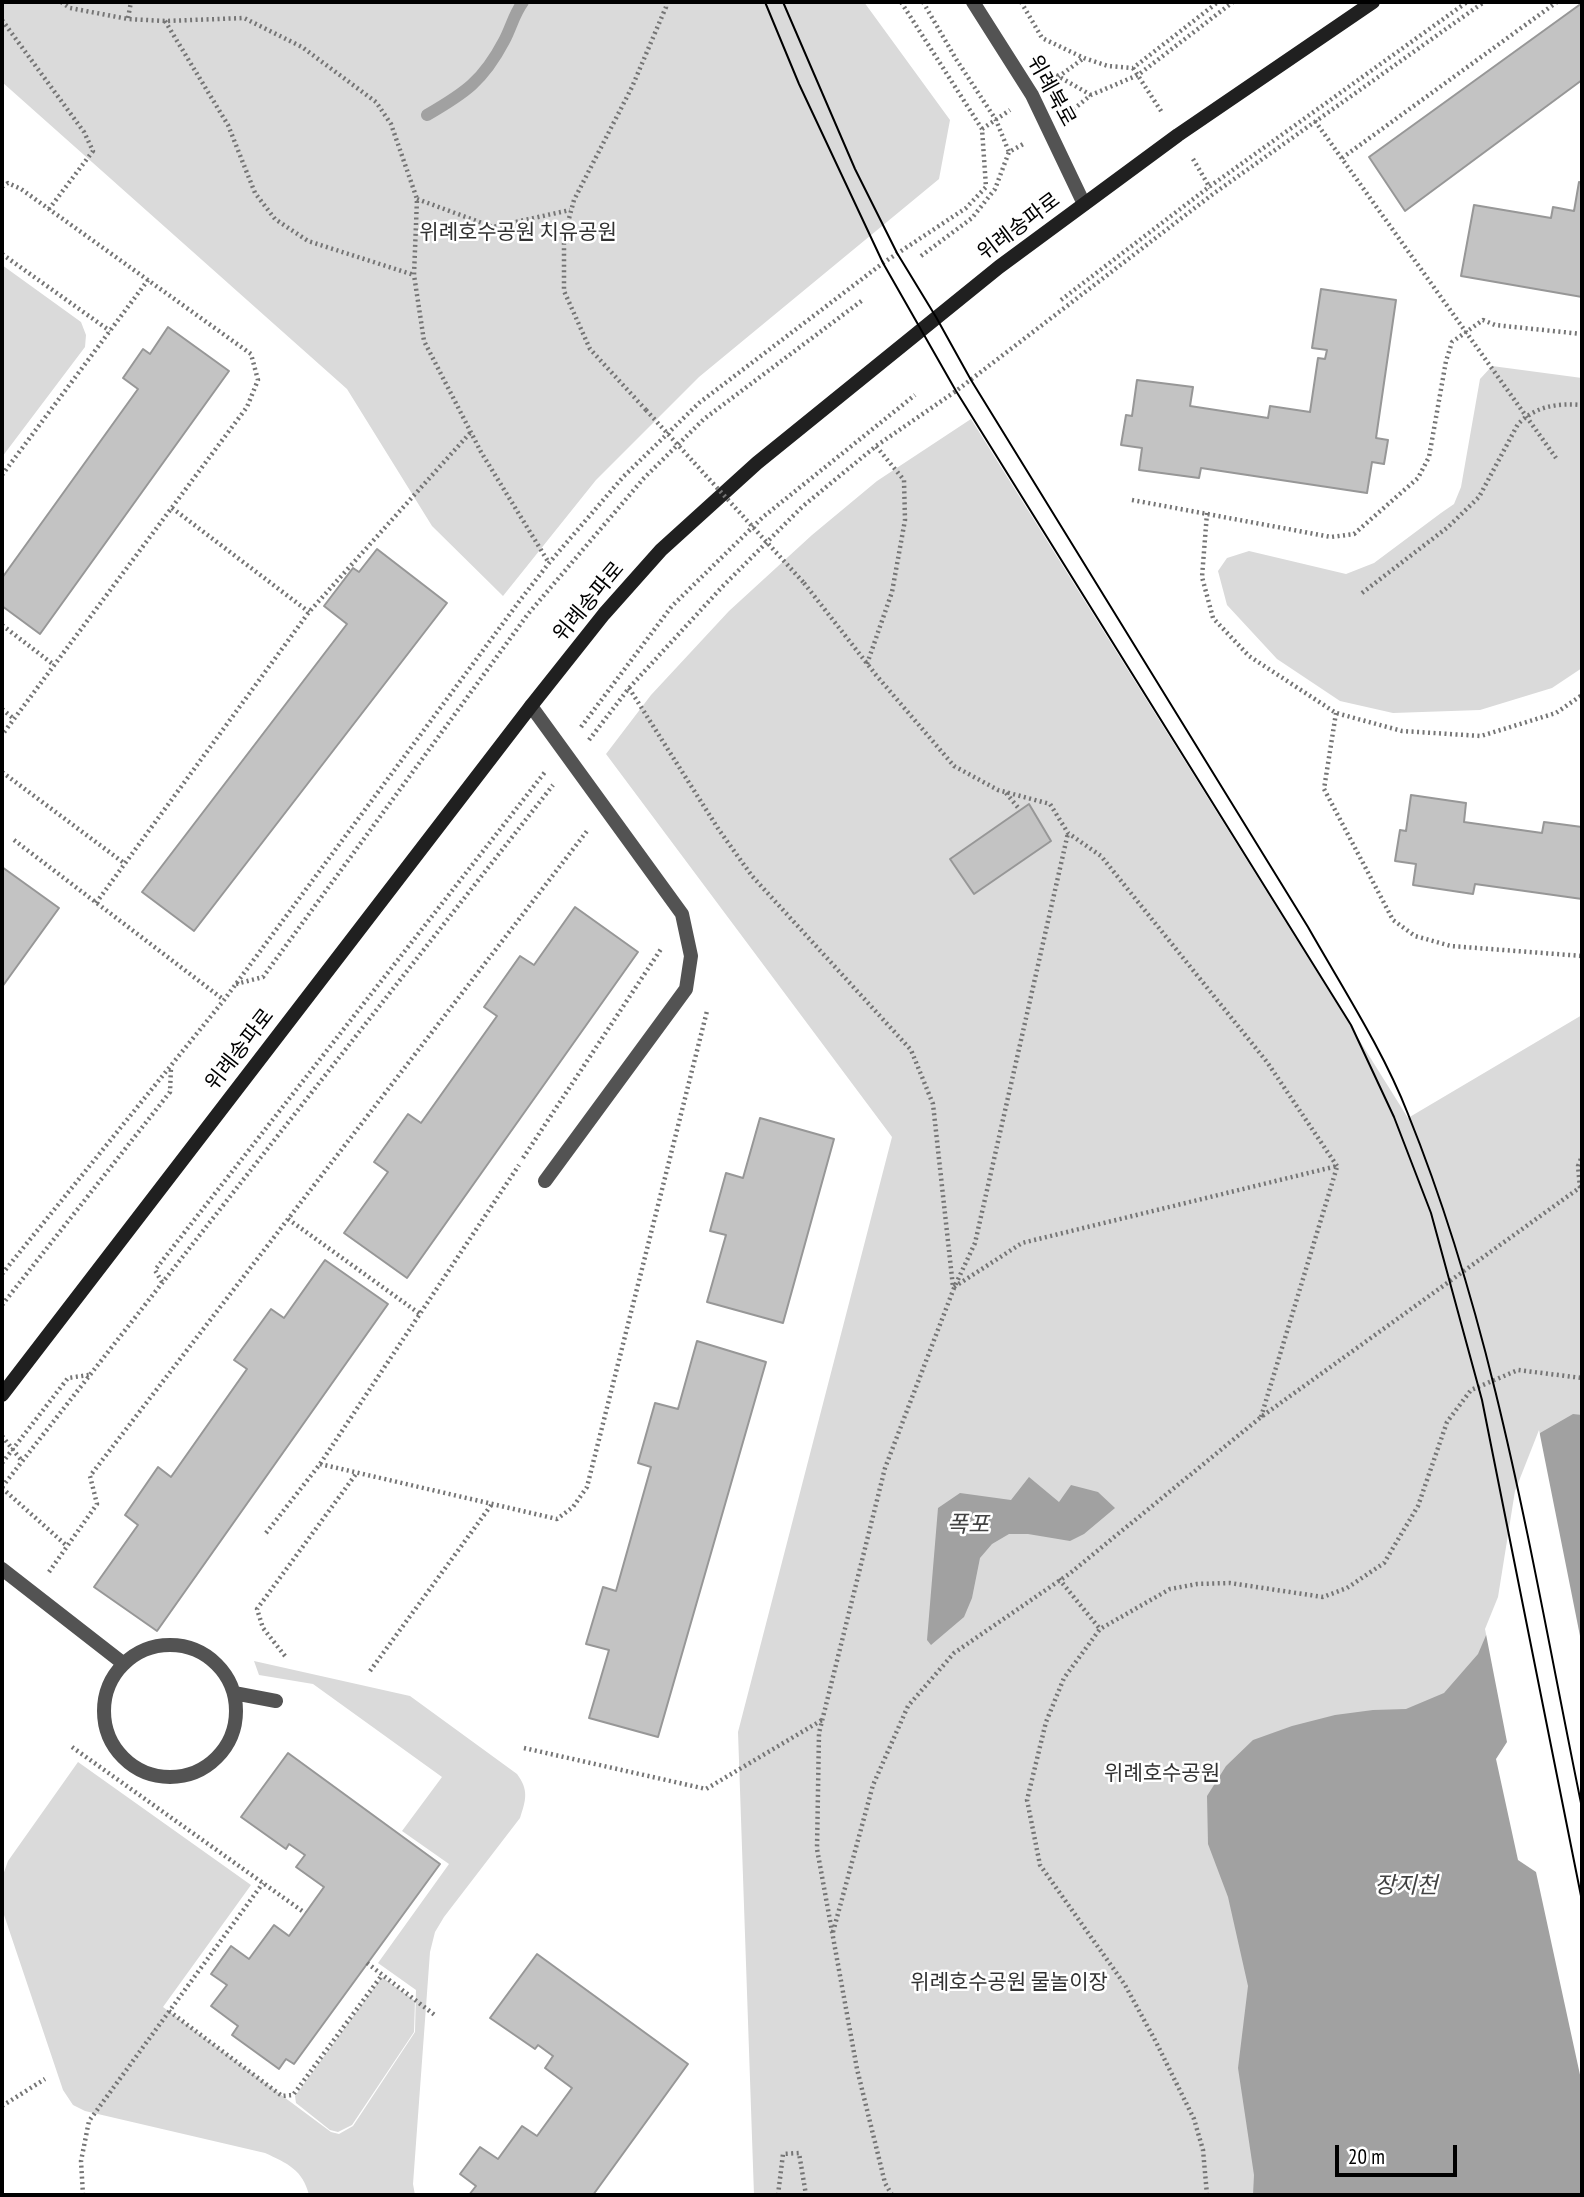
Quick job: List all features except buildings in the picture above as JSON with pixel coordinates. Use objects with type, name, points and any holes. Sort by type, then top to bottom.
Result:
[{"type":"main road","name":"위례송파로","points":[[2,1395],[531,706],[604,614],[661,550],[757,463],[999,267],[1178,135],[1373,2]]},
{"type":"street","name":"위례북로","points":[[973,2],[1032,95],[1084,204]]},
{"type":"street","points":[[531,706],[682,914],[691,956],[686,989],[545,1181]]},
{"type":"street","points":[[2,1569],[124,1664]]},
{"type":"street","points":[[165,1645],[188,1647],[208,1657],[224,1672],[234,1693],[236,1716],[230,1738],[218,1757],[201,1770],[181,1777],[160,1778],[140,1771],[122,1759],[110,1741],[104,1721],[104,1700],[111,1680],[124,1664],[143,1650],[165,1645]]},
{"type":"street","points":[[234,1693],[276,1702]]},
{"type":"path","points":[[61,2],[70,8],[128,19],[244,18],[302,47],[376,102],[391,124],[417,199],[414,275],[424,341],[470,433],[549,563]]},
{"type":"path","points":[[128,19],[131,2]]},
{"type":"path","points":[[666,2],[632,87],[570,209],[564,237],[564,291],[590,349],[804,583],[867,664],[954,766],[1006,793],[1050,804],[1068,833],[1101,856],[1267,1062],[1337,1166]]},
{"type":"path","points":[[2,1274],[224,1000],[549,563],[623,477],[699,403],[883,263],[966,208],[986,187],[982,129],[901,2]]},
{"type":"path","points":[[923,2],[956,60],[996,120],[1009,152]]},
{"type":"path","points":[[1021,2],[1042,38],[1108,66],[1133,68],[1218,2]]},
{"type":"path","points":[[921,256],[972,218],[995,189],[1009,152],[1049,130],[1091,95],[1138,75],[1233,2]]},
{"type":"path","points":[[1061,300],[1209,187],[1467,2]]},
{"type":"path","points":[[162,1282],[155,1270],[384,975],[567,756],[722,587],[802,506],[876,446],[956,391],[1213,194],[1484,2]]},
{"type":"path","points":[[1342,158],[1557,2]]},
{"type":"path","points":[[2,20],[84,132],[93,151],[49,209]]},
{"type":"path","points":[[165,20],[228,125],[255,193],[275,219],[309,241],[414,275]]},
{"type":"path","points":[[1315,121],[1556,458]]},
{"type":"path","points":[[2,187],[8,183],[21,189],[251,354],[258,380],[247,407],[2,735]]},
{"type":"path","points":[[417,199],[493,227],[570,209]]},
{"type":"path","points":[[2,254],[110,331]]},
{"type":"path","points":[[2,475],[148,280]]},
{"type":"path","points":[[235,985],[264,977],[528,614],[645,478],[704,419],[864,299]]},
{"type":"path","points":[[1132,499],[1331,537],[1354,534],[1418,478],[1429,457],[1446,361],[1452,342],[1483,320],[1495,325],[1582,334]]},
{"type":"path","points":[[68,1546],[2,1487],[567,756],[672,606],[763,517],[915,395]]},
{"type":"path","points":[[1362,593],[1448,527],[1479,497],[1518,424],[1526,416],[1542,407],[1566,403],[1582,405]]},
{"type":"path","points":[[96,903],[309,612],[470,433]]},
{"type":"path","points":[[867,664],[892,592],[905,520],[904,480],[876,446]]},
{"type":"path","points":[[172,508],[309,612]]},
{"type":"path","points":[[1206,513],[1202,577],[1213,618],[1249,656],[1336,713],[1402,731],[1481,736],[1556,713],[1582,695]]},
{"type":"path","points":[[2,625],[54,666]]},
{"type":"path","points":[[629,688],[719,830],[752,876],[911,1050],[933,1104],[954,1288]]},
{"type":"path","points":[[2,709],[15,719]]},
{"type":"path","points":[[1336,713],[1324,789],[1393,920],[1415,936],[1451,947],[1582,957]]},
{"type":"path","points":[[2,772],[124,863]]},
{"type":"path","points":[[1006,793],[1020,810]]},
{"type":"path","points":[[34,1594],[97,1504],[90,1476],[588,830]]},
{"type":"path","points":[[892,2195],[885,2183],[857,2069],[817,1849],[819,1733],[885,1468],[954,1288],[975,1243],[1068,833]]},
{"type":"path","points":[[14,840],[224,1000]]},
{"type":"path","points":[[265,1533],[320,1464],[662,948]]},
{"type":"path","points":[[320,1464],[557,1519],[573,1507],[587,1487],[708,1008]]},
{"type":"path","points":[[2,1305],[170,1092],[171,1066]]},
{"type":"path","points":[[833,1934],[873,1785],[908,1706],[954,1653],[1069,1574],[1261,1417],[1581,1187],[1578,1166],[1582,1156]]},
{"type":"path","points":[[954,1288],[1022,1244],[1337,1166]]},
{"type":"path","points":[[1261,1417],[1337,1166]]},
{"type":"path","points":[[288,1219],[420,1314]]},
{"type":"path","points":[[1207,2195],[1203,2150],[1194,2119],[1156,2042],[1125,1985],[1040,1865],[1027,1800],[1046,1722],[1064,1678],[1100,1629],[1170,1589],[1197,1584],[1230,1583],[1323,1597],[1347,1588],[1384,1563],[1418,1506],[1447,1422],[1471,1390],[1518,1370],[1582,1377]]},
{"type":"path","points":[[2,1463],[68,1378],[90,1374]]},
{"type":"path","points":[[2,1436],[22,1461]]},
{"type":"path","points":[[285,1656],[263,1628],[257,1609],[356,1474]]},
{"type":"path","points":[[370,1671],[492,1504]]},
{"type":"path","points":[[1059,1579],[1100,1629]]},
{"type":"path","points":[[524,1748],[706,1788],[822,1720]]},
{"type":"path","points":[[72,1747],[305,1913]]},
{"type":"path","points":[[83,2195],[82,2161],[89,2121],[262,1882]]},
{"type":"path","points":[[367,1963],[436,2016]]},
{"type":"path","points":[[169,2011],[282,2096],[293,2095],[382,1975]]},
{"type":"path","points":[[2,2106],[45,2079]]},
{"type":"path","points":[[778,2195],[783,2154],[799,2153],[806,2195]]},
{"type":"green space","name":"위례호수공원 치유공원","points":[[2,2],[864,2],[950,120],[939,179],[699,377],[596,480],[503,596],[432,526],[347,389],[2,82]]},
{"type":"green space","points":[[2,265],[81,322],[86,335],[85,347],[2,457]]},
{"type":"green space","points":[[1492,366],[1582,378],[1582,668],[1552,688],[1480,710],[1393,713],[1340,701],[1277,659],[1227,605],[1218,571],[1227,558],[1249,551],[1346,574],[1374,563],[1454,504],[1461,487],[1480,379]]},
{"type":"green space","name":"위례호수공원","points":[[971,419],[1408,1118],[1582,1015],[1582,2195],[754,2195],[738,1732],[892,1137],[606,754],[651,695],[729,611],[812,535],[877,481]]},
{"type":"green space","points":[[254,1661],[410,1696],[517,1774],[525,1790],[520,1818],[435,1932],[430,1952],[413,2184],[415,2195],[309,2195],[298,2173],[265,2153],[85,2111],[73,2105],[63,2090],[2,1909],[2,1878],[8,1861],[78,1762],[251,1885],[163,2007],[331,2132],[339,2134],[353,2126],[415,2032],[416,1990],[378,1963],[449,1864],[402,1831],[442,1777],[313,1684],[259,1675]]},
{"type":"green space","points":[[382,1977],[415,2001],[414,2032],[352,2125],[338,2132],[330,2130],[296,2103],[295,2096]]},
{"type":"water","name":"장지천","points":[[1573,1414],[1582,1415],[1582,2195],[1253,2195],[1254,2175],[1238,2068],[1248,1986],[1228,1897],[1208,1844],[1207,1796],[1226,1766],[1253,1740],[1335,1715],[1406,1709],[1444,1693],[1478,1654],[1502,1598],[1540,1433]]},
{"type":"water","name":"폭포","points":[[1029,1477],[1059,1502],[1071,1485],[1098,1492],[1115,1508],[1084,1534],[1070,1541],[1028,1534],[1009,1534],[992,1544],[980,1558],[972,1598],[964,1617],[931,1645],[927,1640],[938,1508],[960,1493],[1011,1500]]},
{"type":"pier","points":[[1539,1430],[1582,1646],[1582,2084],[1536,1872],[1518,1860],[1496,1759],[1507,1742],[1485,1629],[1498,1597],[1515,1491]]},
{"type":"waterway","points":[[427,115],[463,92],[480,76],[496,55],[523,2]]},
{"type":"tram line","points":[[765,2],[799,84],[883,263],[956,391],[1351,1025],[1394,1117],[1431,1213],[1482,1400],[1582,1901]]},
{"type":"tram line","points":[[783,2],[855,169],[897,253],[971,380],[1308,927],[1398,1090],[1439,1198],[1490,1370],[1530,1545],[1582,1808]]},
{"type":"park label","name":"위례호수공원 물놀이장","points":[[1009,1983]]}]
